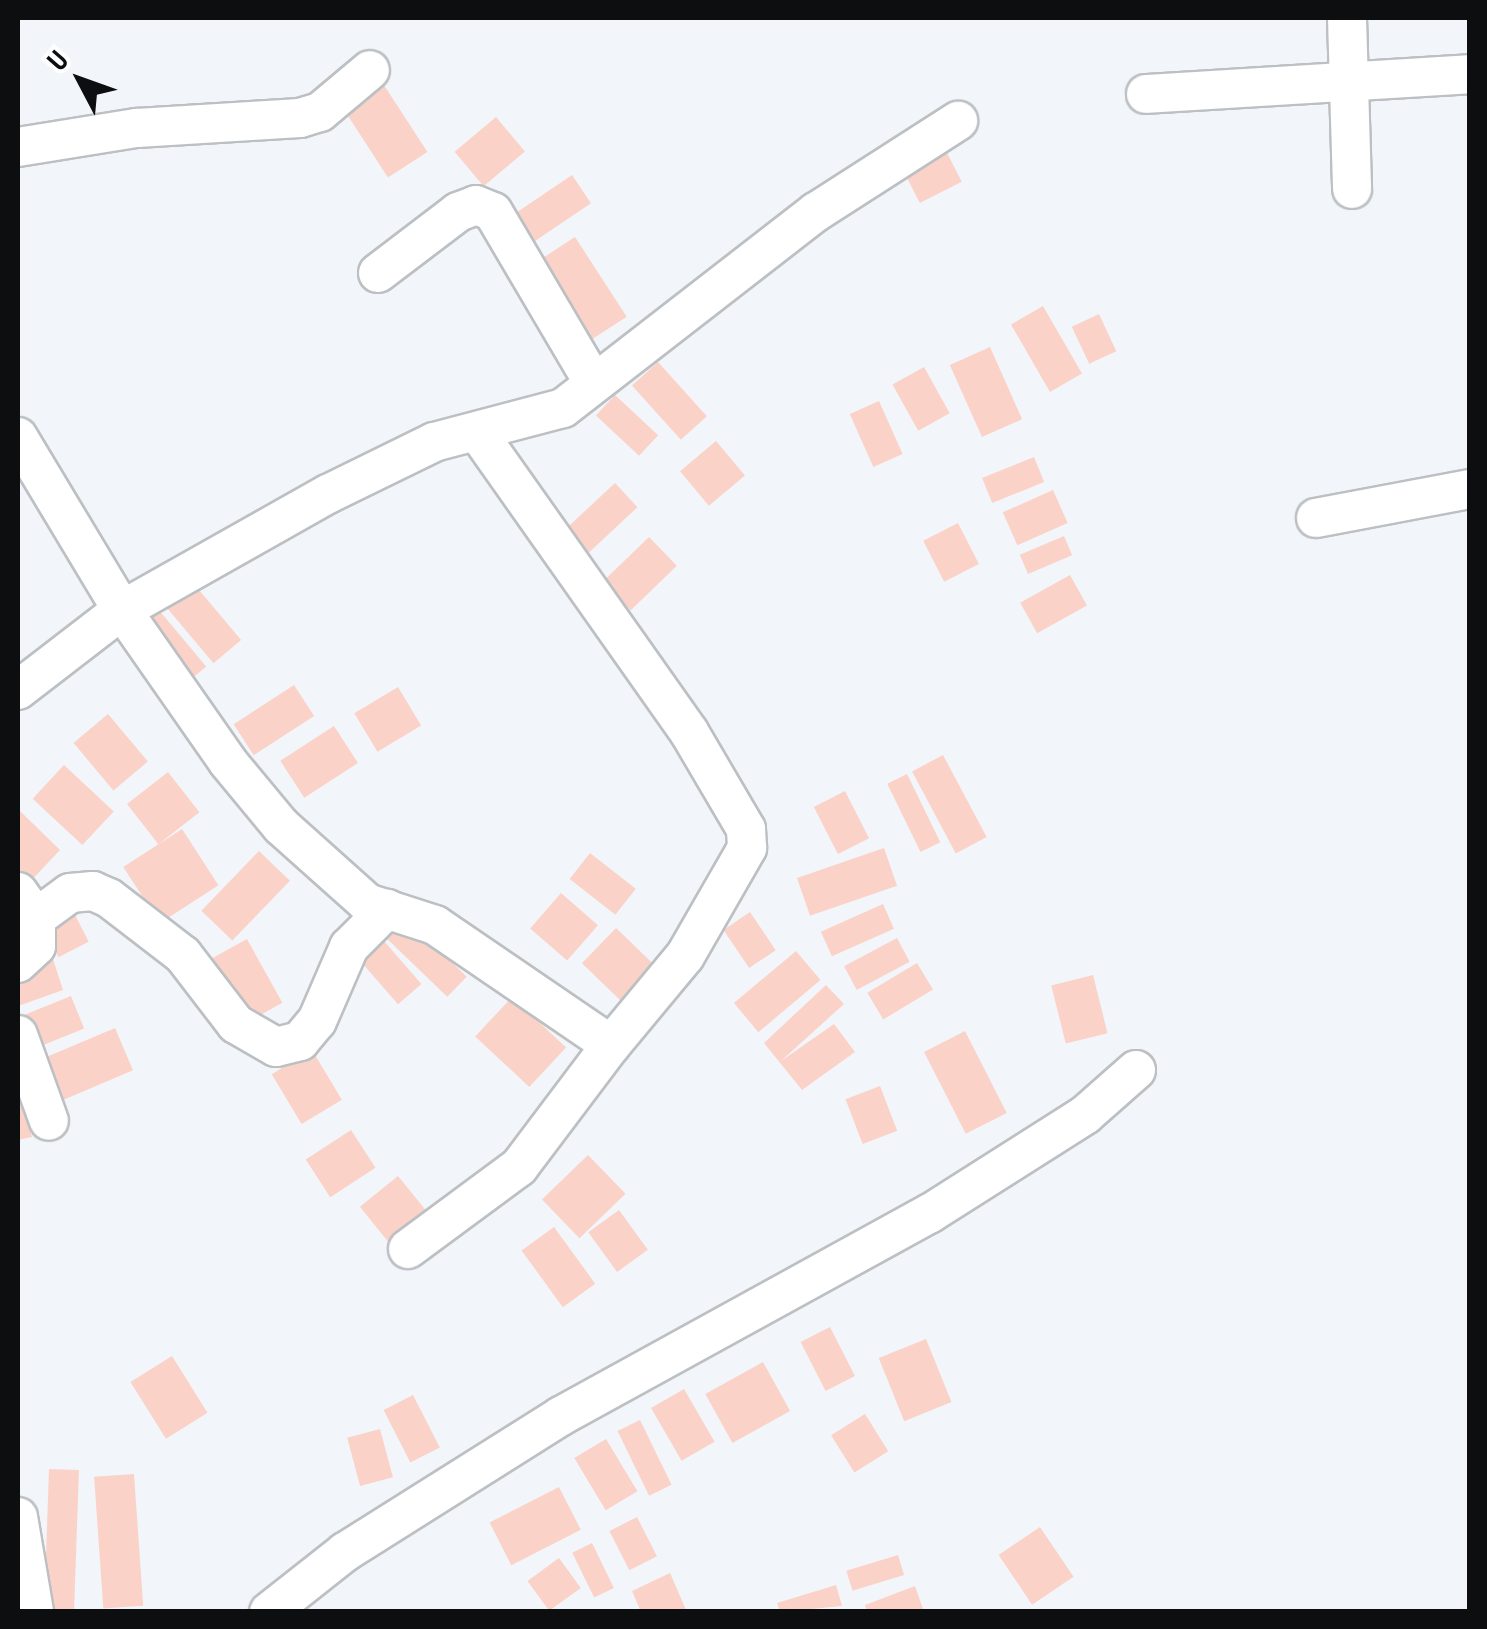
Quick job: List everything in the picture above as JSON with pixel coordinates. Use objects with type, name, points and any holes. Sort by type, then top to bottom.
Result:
[{"type":"street","points":[[1347,18],[1352,76],[1352,188]]},
{"type":"street","points":[[18,147],[137,128],[300,118],[320,112],[370,70]]},
{"type":"street","points":[[1146,94],[1352,76],[1470,74]]},
{"type":"street","points":[[18,690],[122,610],[328,494],[434,442],[548,416],[816,212],[958,121]]},
{"type":"street","points":[[378,273],[458,212],[476,205],[493,212],[593,382]]},
{"type":"street","points":[[408,1249],[519,1167],[611,1045],[685,956],[747,848],[746,829],[690,732],[477,432]]},
{"type":"street","points":[[18,438],[122,610],[250,792],[343,886],[386,909],[436,924],[611,1045]]},
{"type":"street","points":[[1316,518],[1470,489]]},
{"type":"street","points":[[18,964],[36,946],[27,905],[93,891],[109,898],[184,955],[236,1024],[276,1047],[300,1040],[317,1021],[349,947],[386,909]]},
{"type":"street","points":[[18,1035],[49,1122]]},
{"type":"street","points":[[269,1612],[345,1552],[561,1416],[929,1214],[1084,1115],[1136,1070]]},
{"type":"street","points":[[18,1517],[34,1612]]},
{"type":"building","points":[[380,79],[427,152],[388,178],[341,105]]},
{"type":"building","points":[[496,117],[525,151],[484,186],[455,152]]},
{"type":"building","points":[[944,147],[962,182],[920,203],[902,168]]},
{"type":"building","points":[[572,175],[591,203],[521,250],[502,222]]},
{"type":"building","points":[[575,237],[627,317],[582,346],[531,266]]},
{"type":"building","points":[[1043,306],[1082,374],[1050,392],[1011,324]]},
{"type":"building","points":[[1099,314],[1116,351],[1089,364],[1072,327]]},
{"type":"building","points":[[990,347],[1022,419],[982,437],[950,365]]},
{"type":"building","points":[[658,362],[707,416],[681,440],[632,385]]},
{"type":"building","points":[[924,367],[950,413],[918,431],[893,384]]},
{"type":"building","points":[[615,395],[658,435],[639,456],[596,415]]},
{"type":"building","points":[[879,401],[903,454],[873,467],[850,414]]},
{"type":"building","points":[[716,441],[745,475],[709,506],[680,471]]},
{"type":"building","points":[[1034,457],[1044,482],[992,503],[982,478]]},
{"type":"building","points":[[615,483],[638,507],[589,552],[567,528]]},
{"type":"building","points":[[1053,490],[1068,523],[1017,545],[1003,512]]},
{"type":"building","points":[[958,523],[979,564],[944,582],[923,541]]},
{"type":"building","points":[[1064,536],[1072,555],[1028,574],[1020,555]]},
{"type":"building","points":[[649,537],[677,566],[631,610],[603,581]]},
{"type":"building","points":[[1070,575],[1087,606],[1037,633],[1020,603]]},
{"type":"building","points":[[189,578],[241,640],[213,663],[161,601]]},
{"type":"building","points":[[158,609],[206,666],[188,682],[140,624]]},
{"type":"building","points":[[294,685],[314,716],[254,755],[234,724]]},
{"type":"building","points":[[398,687],[421,726],[377,752],[354,713]]},
{"type":"building","points":[[108,714],[148,761],[113,790],[74,743]]},
{"type":"building","points":[[334,726],[358,763],[304,798],[280,761]]},
{"type":"building","points":[[943,755],[987,837],[956,854],[912,771]]},
{"type":"building","points":[[64,765],[114,811],[82,845],[33,799]]},
{"type":"building","points":[[168,772],[199,812],[158,844],[127,804]]},
{"type":"building","points":[[907,774],[940,842],[921,852],[887,784]]},
{"type":"building","points":[[845,791],[869,838],[838,854],[814,807]]},
{"type":"building","points":[[18,809],[60,850],[29,883],[18,873]]},
{"type":"building","points":[[182,829],[218,885],[160,923],[123,867]]},
{"type":"building","points":[[884,848],[897,886],[810,916],[797,878]]},
{"type":"building","points":[[259,851],[290,881],[232,941],[201,911]]},
{"type":"building","points":[[590,853],[636,889],[615,915],[570,879]]},
{"type":"building","points":[[561,893],[598,925],[567,961],[530,928]]},
{"type":"building","points":[[883,904],[894,929],[832,956],[821,932]]},
{"type":"building","points":[[71,907],[89,942],[58,957],[41,922]]},
{"type":"building","points":[[750,912],[776,950],[749,968],[723,930]]},
{"type":"building","points":[[407,919],[467,977],[447,997],[388,939]]},
{"type":"building","points":[[616,928],[661,972],[627,1007],[582,963]]},
{"type":"building","points":[[897,938],[910,962],[857,990],[844,966]]},
{"type":"building","points":[[247,939],[282,1003],[245,1024],[209,960]]},
{"type":"building","points":[[384,941],[421,984],[398,1004],[361,961]]},
{"type":"building","points":[[796,951],[820,980],[758,1032],[734,1003]]},
{"type":"building","points":[[52,956],[63,990],[18,1006],[18,968]]},
{"type":"building","points":[[917,963],[933,990],[883,1019],[867,993]]},
{"type":"building","points":[[1093,975],[1108,1033],[1066,1044],[1051,985]]},
{"type":"building","points":[[826,985],[844,1004],[781,1061],[834,1024],[855,1052],[802,1090],[764,1043]]},
{"type":"building","points":[[71,996],[84,1028],[38,1047],[25,1015]]},
{"type":"building","points":[[512,997],[566,1047],[529,1087],[475,1036]]},
{"type":"building","points":[[115,1028],[133,1070],[62,1100],[44,1058]]},
{"type":"building","points":[[965,1031],[1007,1113],[966,1134],[924,1052]]},
{"type":"building","points":[[312,1050],[342,1100],[302,1124],[272,1074]]},
{"type":"building","points":[[880,1086],[897,1131],[863,1144],[845,1099]]},
{"type":"building","points":[[24,1105],[32,1137],[18,1140],[18,1107]]},
{"type":"building","points":[[351,1130],[376,1168],[330,1197],[306,1159]]},
{"type":"building","points":[[588,1155],[626,1194],[579,1238],[542,1199]]},
{"type":"building","points":[[398,1176],[429,1214],[391,1245],[360,1207]]},
{"type":"building","points":[[619,1210],[648,1250],[617,1272],[588,1232]]},
{"type":"building","points":[[554,1227],[595,1284],[563,1307],[522,1251]]},
{"type":"building","points":[[830,1327],[855,1376],[826,1391],[801,1342]]},
{"type":"building","points":[[926,1339],[951,1402],[904,1421],[879,1358]]},
{"type":"building","points":[[172,1356],[208,1413],[166,1439],[130,1382]]},
{"type":"building","points":[[763,1362],[790,1411],[732,1443],[705,1394]]},
{"type":"building","points":[[684,1389],[714,1442],[682,1461],[651,1408]]},
{"type":"building","points":[[413,1395],[440,1448],[410,1463],[384,1410]]},
{"type":"building","points":[[865,1414],[888,1451],[854,1473],[831,1435]]},
{"type":"building","points":[[640,1420],[672,1485],[649,1496],[618,1431]]},
{"type":"building","points":[[380,1429],[393,1477],[360,1486],[347,1438]]},
{"type":"building","points":[[606,1439],[637,1491],[606,1510],[574,1458]]},
{"type":"building","points":[[49,1469],[79,1470],[74,1612],[44,1612]]},
{"type":"building","points":[[134,1474],[143,1606],[103,1608],[94,1477]]},
{"type":"building","points":[[559,1487],[581,1530],[511,1565],[490,1522]]},
{"type":"building","points":[[637,1517],[657,1556],[629,1570],[609,1531]]},
{"type":"building","points":[[1040,1527],[1074,1577],[1032,1605],[999,1555]]},
{"type":"building","points":[[592,1543],[614,1588],[594,1598],[572,1553]]},
{"type":"building","points":[[898,1555],[904,1575],[852,1591],[846,1571]]},
{"type":"building","points":[[559,1558],[581,1588],[549,1611],[527,1581]]},
{"type":"building","points":[[670,1573],[687,1612],[641,1612],[632,1591]]},
{"type":"building","points":[[836,1585],[842,1606],[780,1612],[777,1603]]},
{"type":"building","points":[[915,1586],[924,1612],[867,1612],[865,1605]]}]
